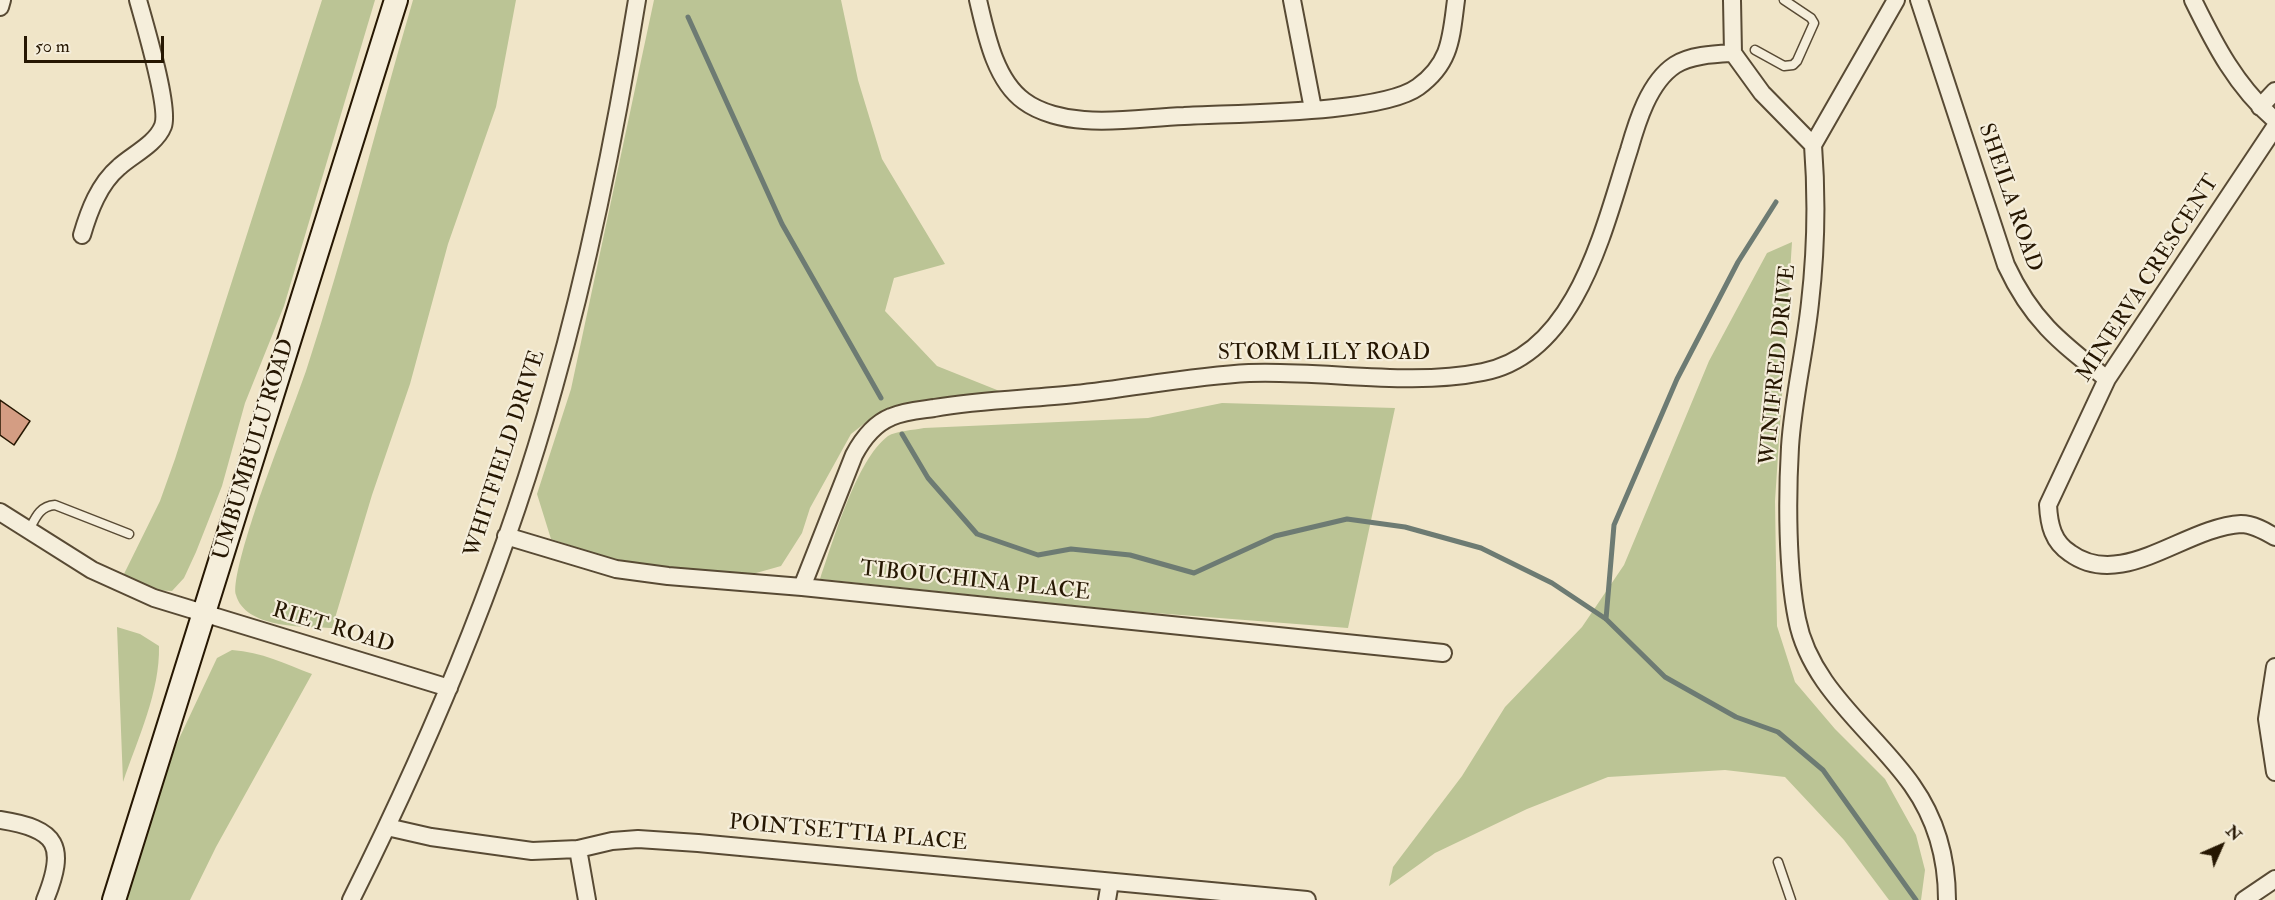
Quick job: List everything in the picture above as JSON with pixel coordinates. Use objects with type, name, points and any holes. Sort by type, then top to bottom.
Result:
[{"type":"main road","name":"UMBUMBULU ROAD","points":[[114,900],[203,614],[256,454],[396,0]]},
{"type":"street","points":[[0,7],[2,0]]},
{"type":"street","points":[[82,235],[104,184],[118,167],[157,135],[164,122],[157,77],[138,0]]},
{"type":"street","name":"WHITFIELD DRIVE","points":[[351,900],[387,827],[449,688],[506,536],[554,387],[619,111],[637,0]]},
{"type":"street","points":[[978,0],[985,31],[1004,80],[1026,103],[1042,111],[1085,120],[1313,109],[1355,105],[1403,94],[1416,88],[1437,70],[1450,47],[1456,0]]},
{"type":"street","points":[[1292,0],[1313,109]]},
{"type":"street","points":[[1732,0],[1733,53],[1762,93],[1813,145],[1896,0]]},
{"type":"street","name":"SHEILA ROAD","points":[[1919,0],[2006,265],[2016,287],[2037,319],[2055,338],[2107,379]]},
{"type":"street","points":[[2193,0],[2224,61],[2260,107],[2275,120]]},
{"type":"street","name":"STORM LILY ROAD","points":[[802,587],[854,455],[873,430],[891,416],[948,405],[1075,394],[1209,376],[1294,373],[1434,377],[1484,372],[1505,366],[1529,351],[1550,332],[1576,296],[1595,252],[1634,131],[1662,77],[1677,63],[1716,54],[1733,53]]},
{"type":"street","points":[[2260,107],[2275,91]]},
{"type":"street","name":"MINERVA CRESCENT","points":[[2275,127],[2107,379],[2048,505],[2049,523],[2063,549],[2079,560],[2094,565],[2121,565],[2222,528],[2242,524],[2262,529],[2275,537]]},
{"type":"street","name":"WINIFRED DRIVE","points":[[1813,145],[1816,190],[1811,301],[1790,446],[1791,555],[1797,619],[1806,648],[1824,679],[1838,699],[1894,761],[1913,786],[1926,809],[1943,852],[1947,900]]},
{"type":"street","name":"RIET ROAD","points":[[0,512],[28,532],[122,585],[203,614],[449,688]]},
{"type":"street","name":"TIBOUCHINA PLACE","points":[[506,536],[616,569],[668,576],[802,587],[1443,653]]},
{"type":"street","points":[[2275,667],[2267,719],[2275,771]]},
{"type":"street","points":[[0,820],[28,825],[43,833],[55,848],[57,863],[45,900]]},
{"type":"street","name":"POINTSETTIA PLACE","points":[[387,827],[489,846],[532,851],[578,849],[612,841],[638,839],[1307,900]]},
{"type":"street","points":[[578,849],[587,900]]},
{"type":"street","points":[[2244,900],[2275,879]]},
{"type":"street","points":[[1107,900],[1110,882]]},
{"type":"lane","points":[[1755,50],[1784,66],[1793,65],[1797,61],[1814,23],[1811,18],[1784,0]]},
{"type":"lane","points":[[28,532],[39,512],[47,505],[55,505],[129,534]]},
{"type":"lane","points":[[1778,862],[1791,900]]},
{"type":"green space","points":[[322,0],[375,0],[284,306],[245,403],[222,486],[184,578],[172,591],[154,590],[122,578],[160,501],[175,459]]},
{"type":"green space","points":[[413,0],[516,0],[496,107],[448,244],[410,384],[372,495],[332,628],[276,624],[251,614],[242,606],[236,595],[237,573],[257,505],[321,325]]},
{"type":"green space","points":[[654,0],[841,0],[858,80],[882,159],[945,264],[894,278],[885,311],[937,366],[1007,394],[922,402],[874,416],[851,434],[810,508],[802,533],[781,566],[749,575],[667,568],[605,557],[551,539],[537,494],[571,389]]},
{"type":"green space","points":[[1792,242],[1775,501],[1777,626],[1795,682],[1835,729],[1885,779],[1916,835],[1925,870],[1921,900],[1889,900],[1844,840],[1785,777],[1725,770],[1608,777],[1527,809],[1435,853],[1389,886],[1393,867],[1462,776],[1505,707],[1582,627],[1624,565],[1709,361],[1767,253]]},
{"type":"green space","points":[[1222,403],[1395,408],[1348,628],[1129,611],[820,579],[856,482],[876,448],[891,434],[924,428],[1148,418]]},
{"type":"green space","points":[[117,627],[140,634],[159,646],[152,698],[123,782]]},
{"type":"green space","points":[[232,650],[263,656],[312,674],[216,847],[190,900],[123,900],[169,760],[217,658]]},
{"type":"building","points":[[0,400],[30,421],[14,445],[0,435]]},
{"type":"waterway","points":[[688,17],[782,224],[881,398]]},
{"type":"waterway","points":[[1606,619],[1614,525],[1677,379],[1738,262],[1776,202]]},
{"type":"waterway","points":[[902,434],[928,478],[977,534],[1038,555],[1071,549],[1130,555],[1194,573],[1275,536],[1347,519],[1405,527],[1481,548],[1552,583],[1606,619],[1665,677],[1736,717],[1778,732],[1823,770],[1916,900]]}]
